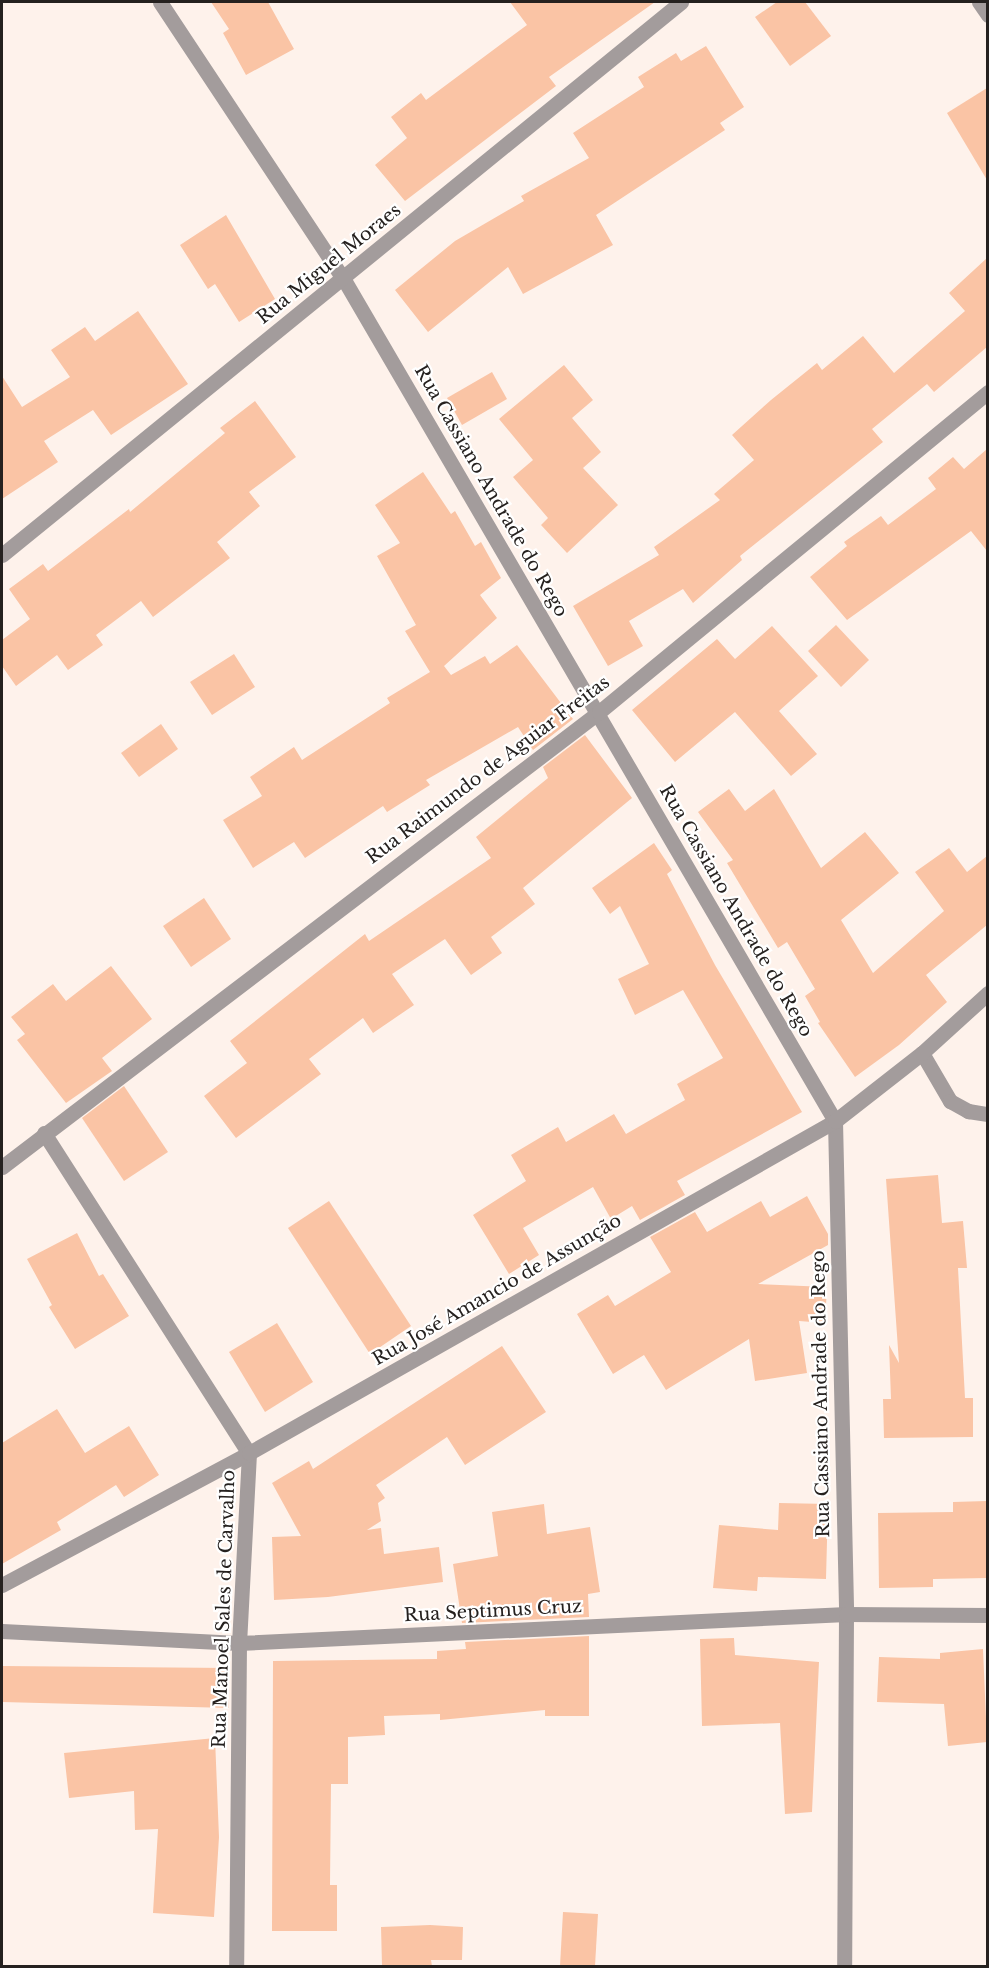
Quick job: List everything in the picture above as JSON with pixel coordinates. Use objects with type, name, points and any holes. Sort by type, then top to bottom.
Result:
[{"type":"street","name":"Rua Cassiano Andrade do Rego","points":[[160,2],[343,278],[599,712],[835,1121],[846,1614],[844,1966]]},
{"type":"street","name":"Rua Miguel Moraes","points":[[2,555],[681,2]]},
{"type":"street","points":[[980,2],[987,15]]},
{"type":"street","name":"Rua Raimundo de Aguiar Freitas","points":[[2,1167],[44,1132],[599,712],[987,392]]},
{"type":"street","name":"Rua José Amancio de Assunção","points":[[2,1585],[249,1453],[835,1121],[922,1053],[987,993]]},
{"type":"street","points":[[922,1053],[950,1101],[968,1110],[987,1114]]},
{"type":"street","name":"Rua Manoel Sales de Carvalho","points":[[44,1132],[249,1453],[239,1643],[236,1966]]},
{"type":"street","name":"Rua Septimus Cruz","points":[[2,1631],[239,1643],[846,1614],[987,1615]]},
{"type":"building","points":[[211,2],[268,2],[294,49],[246,75],[223,33],[229,29]]},
{"type":"building","points":[[510,2],[655,2],[549,77],[556,86],[405,201],[375,165],[407,138],[391,117],[421,93],[426,100],[527,25]]},
{"type":"building","points":[[777,2],[805,2],[831,36],[790,66],[755,17]]},
{"type":"building","points":[[706,46],[744,107],[720,123],[725,130],[596,215],[613,245],[523,294],[508,267],[428,332],[395,290],[455,241],[524,201],[521,196],[589,158],[573,133],[644,87],[638,77],[676,53],[681,61]]},
{"type":"building","points":[[987,88],[987,180],[947,113]]},
{"type":"building","points":[[226,215],[275,299],[239,322],[215,284],[208,289],[180,245]]},
{"type":"building","points":[[987,258],[987,347],[934,392],[927,384],[872,429],[883,442],[740,556],[742,560],[693,603],[683,589],[629,621],[643,646],[608,666],[573,606],[659,555],[654,547],[720,500],[714,494],[754,460],[732,435],[771,400],[817,363],[822,370],[863,336],[894,373],[965,311],[949,293]]},
{"type":"building","points":[[138,311],[188,384],[111,435],[93,410],[44,441],[58,462],[2,499],[2,376],[22,407],[70,377],[51,350],[85,327],[95,341]]},
{"type":"building","points":[[564,365],[593,400],[572,418],[601,452],[583,468],[618,505],[567,553],[541,525],[548,518],[513,477],[533,460],[499,419]]},
{"type":"building","points":[[492,372],[507,399],[462,425],[447,398]]},
{"type":"building","points":[[255,401],[296,457],[249,492],[260,506],[217,542],[230,558],[153,617],[141,601],[96,635],[103,645],[68,670],[57,655],[16,686],[2,666],[2,640],[30,619],[9,589],[43,564],[48,571],[129,509],[130,512],[225,433],[220,428]]},
{"type":"building","points":[[987,449],[987,551],[971,531],[847,620],[810,577],[847,546],[844,542],[881,516],[888,525],[936,489],[928,478],[953,457],[964,469]]},
{"type":"building","points":[[423,472],[451,514],[455,511],[475,546],[481,542],[501,578],[480,595],[497,618],[444,666],[451,675],[485,656],[490,664],[517,645],[573,719],[533,750],[518,727],[426,780],[430,785],[387,812],[383,806],[305,858],[294,842],[253,868],[223,820],[262,796],[250,777],[294,747],[302,760],[390,703],[387,698],[430,672],[405,631],[416,625],[377,556],[400,543],[375,505]]},
{"type":"building","points":[[836,625],[869,660],[841,687],[808,651]]},
{"type":"building","points":[[772,626],[818,676],[779,711],[817,754],[791,776],[735,712],[675,762],[632,710],[717,639],[735,659]]},
{"type":"building","points":[[234,654],[255,687],[212,715],[190,682]]},
{"type":"building","points":[[161,724],[178,749],[139,777],[121,753]]},
{"type":"building","points":[[585,735],[632,798],[523,888],[535,904],[491,937],[502,953],[471,975],[445,939],[392,974],[414,1005],[373,1033],[363,1018],[309,1059],[321,1074],[236,1138],[204,1096],[247,1063],[230,1041],[365,934],[369,941],[491,858],[476,837],[548,778],[543,767]]},
{"type":"building","points":[[729,789],[745,811],[774,789],[821,868],[865,832],[899,873],[841,920],[873,973],[944,911],[915,872],[949,848],[967,872],[987,856],[987,925],[926,975],[947,1002],[899,1045],[855,1077],[818,1023],[820,1022],[805,996],[815,989],[787,942],[778,948],[727,863],[733,860],[698,812]]},
{"type":"building","points":[[654,843],[672,870],[667,874],[715,965],[802,1112],[677,1181],[685,1195],[640,1220],[632,1206],[611,1219],[593,1187],[523,1228],[539,1255],[509,1274],[473,1215],[526,1181],[511,1155],[558,1127],[566,1142],[614,1114],[626,1134],[685,1100],[677,1084],[723,1058],[683,990],[635,1015],[618,979],[649,964],[620,906],[610,914],[592,888]]},
{"type":"building","points":[[204,898],[231,939],[191,967],[163,926]]},
{"type":"building","points":[[111,966],[152,1019],[102,1058],[112,1071],[66,1103],[17,1040],[25,1034],[11,1017],[53,984],[66,1001]]},
{"type":"building","points":[[124,1086],[168,1152],[124,1181],[82,1118]]},
{"type":"building","points":[[938,1175],[942,1223],[963,1221],[967,1268],[958,1268],[965,1398],[973,1398],[973,1437],[884,1438],[883,1399],[891,1399],[889,1345],[899,1363],[886,1179]]},
{"type":"building","points":[[807,1196],[828,1234],[828,1245],[758,1284],[827,1287],[825,1323],[799,1321],[807,1373],[755,1381],[749,1339],[666,1390],[644,1355],[613,1374],[577,1314],[608,1295],[615,1306],[671,1272],[650,1237],[695,1212],[707,1232],[761,1201],[770,1217]]},
{"type":"building","points":[[329,1201],[411,1326],[370,1354],[288,1228]]},
{"type":"building","points":[[77,1233],[99,1276],[103,1274],[129,1316],[75,1349],[49,1307],[52,1305],[27,1259]]},
{"type":"building","points":[[277,1323],[313,1382],[265,1412],[229,1352]]},
{"type":"building","points":[[502,1346],[546,1412],[465,1465],[447,1437],[376,1485],[385,1498],[378,1503],[381,1521],[367,1530],[381,1528],[384,1554],[439,1547],[443,1582],[328,1597],[274,1600],[272,1537],[301,1536],[272,1483],[309,1461],[313,1469]]},
{"type":"building","points":[[57,1409],[85,1453],[129,1426],[159,1475],[124,1497],[116,1485],[57,1522],[61,1530],[2,1564],[2,1443]]},
{"type":"building","points":[[987,1501],[987,1578],[933,1579],[933,1587],[879,1588],[878,1513],[953,1512],[953,1502]]},
{"type":"building","points":[[779,1503],[828,1504],[826,1579],[758,1577],[757,1591],[713,1588],[719,1525],[778,1530]]},
{"type":"building","points":[[544,1504],[547,1534],[590,1527],[600,1592],[588,1594],[589,1617],[462,1623],[453,1564],[498,1556],[492,1512]]},
{"type":"building","points":[[589,1636],[589,1716],[545,1716],[545,1710],[440,1720],[440,1714],[384,1716],[385,1735],[348,1737],[348,1784],[331,1784],[330,1885],[337,1885],[337,1931],[272,1931],[273,1661],[437,1659],[437,1651],[466,1649],[465,1642]]},
{"type":"building","points":[[734,1638],[735,1655],[819,1662],[812,1812],[785,1814],[780,1723],[702,1726],[700,1639]]},
{"type":"building","points":[[983,1649],[987,1742],[948,1746],[944,1704],[877,1702],[879,1657],[940,1659],[940,1653]]},
{"type":"building","points":[[2,1666],[229,1668],[229,1708],[2,1702]]},
{"type":"building","points":[[215,1738],[219,1837],[214,1917],[153,1913],[158,1829],[135,1830],[134,1791],[69,1798],[64,1753]]},
{"type":"building","points":[[563,1912],[598,1914],[595,1966],[560,1966]]},
{"type":"building","points":[[430,1925],[463,1927],[462,1960],[431,1960],[432,1966],[382,1966],[381,1927]]}]
